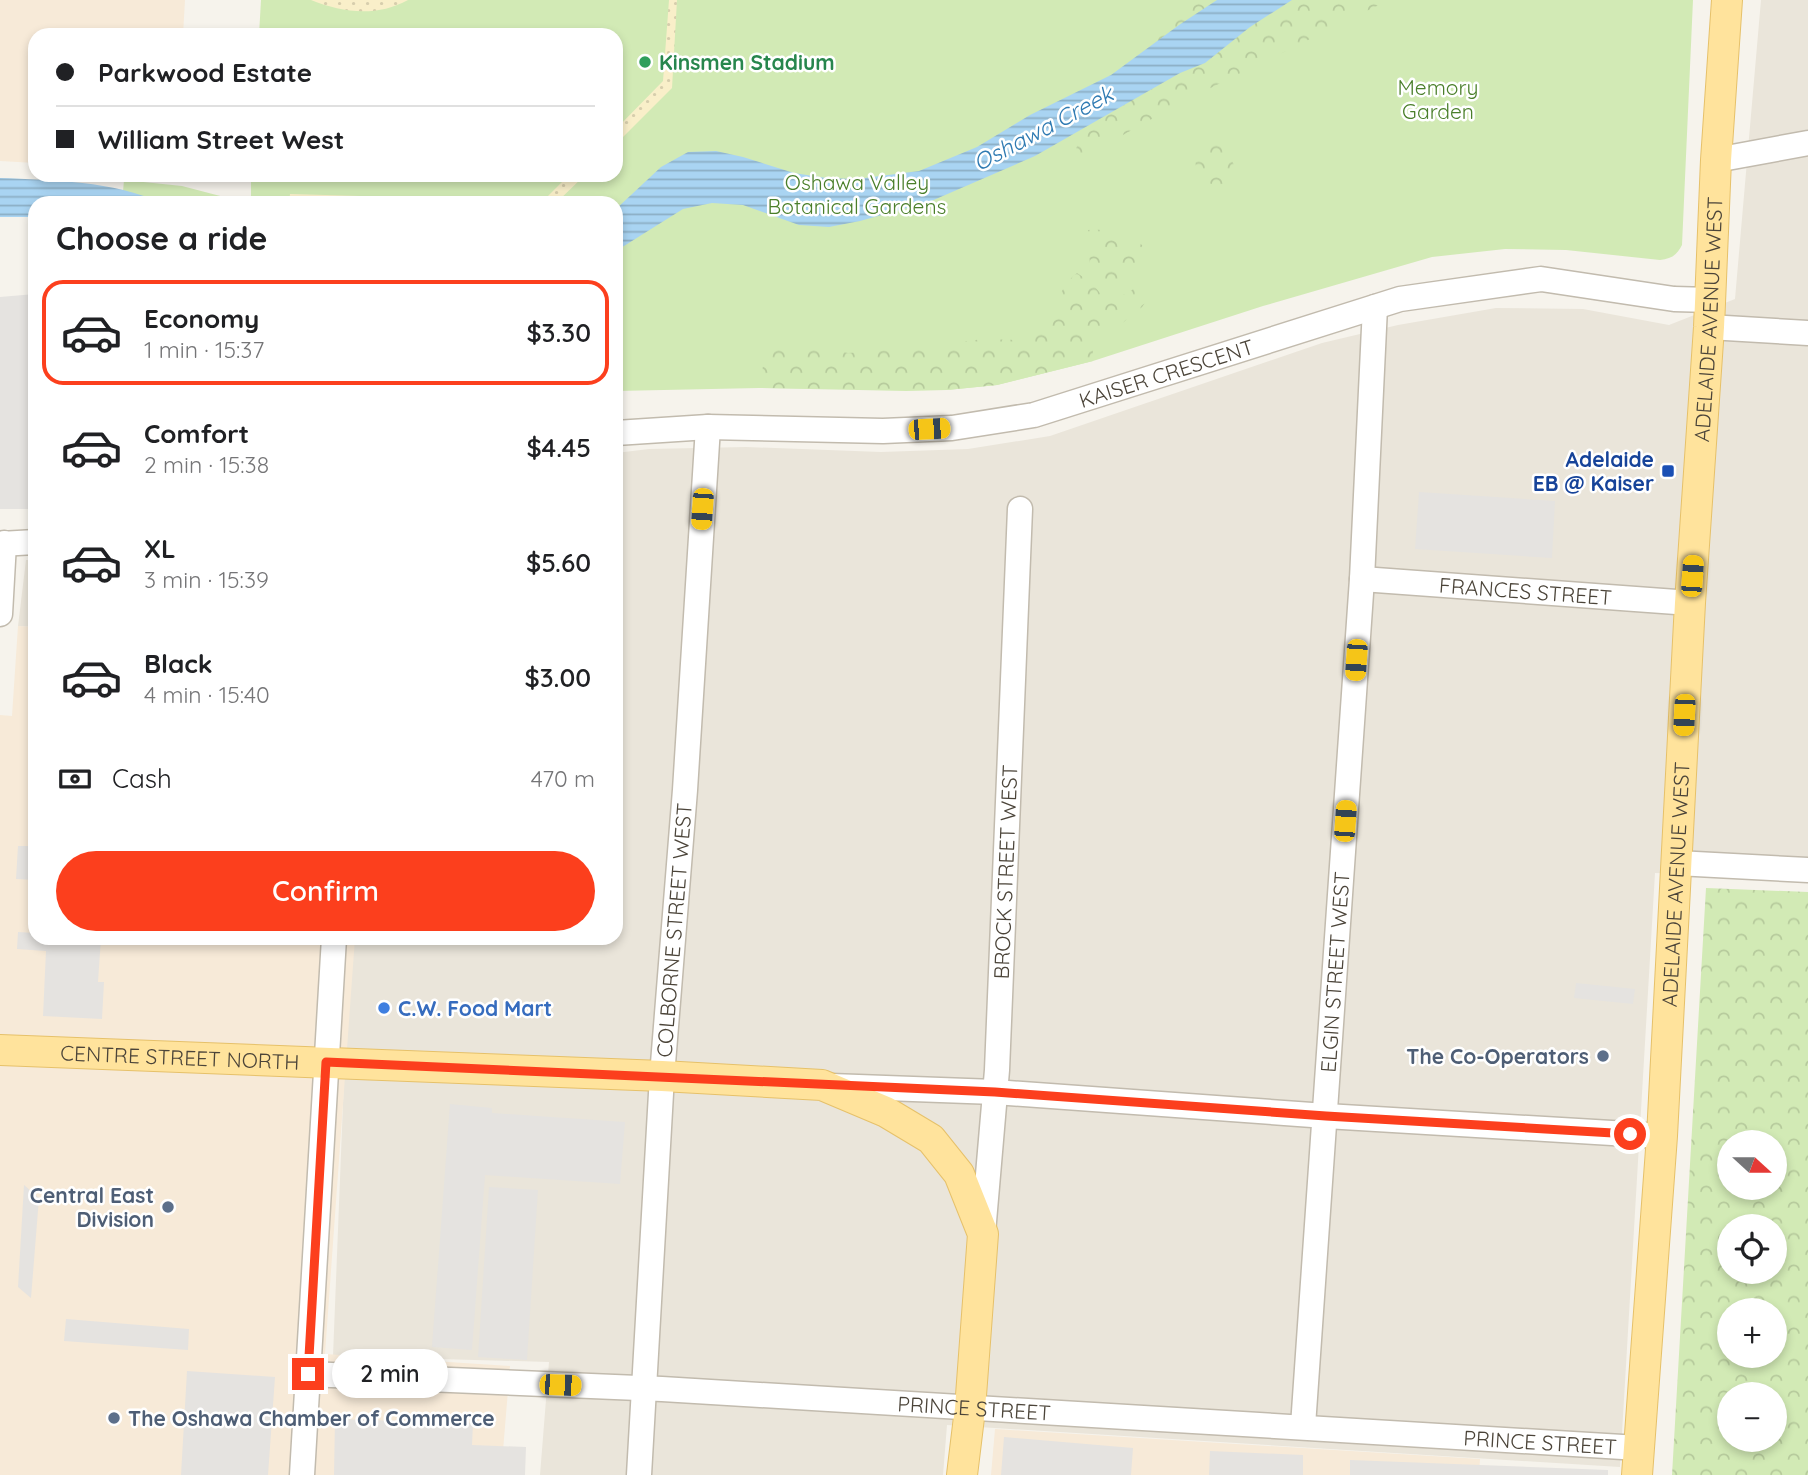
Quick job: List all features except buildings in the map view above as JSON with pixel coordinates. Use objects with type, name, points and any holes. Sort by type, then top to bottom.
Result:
[{"type":"main road","name":"ADELAIDE AVENUE WEST","points":[[1638,1462],[1662,1136],[1690,603],[1727,0]]},
{"type":"main road","name":"CENTRE STREET NORTH","points":[[0,1050],[662,1076],[822,1085],[886,1112],[930,1139]]},
{"type":"main road","name":"BROCK STREET WEST","points":[[930,1139],[959,1174],[984,1234],[962,1475]]},
{"type":"street","points":[[1716,160],[1808,144]]},
{"type":"street","name":"KAISER CRESCENT","points":[[623,433],[708,427],[883,431],[952,428],[1034,415],[1400,299],[1541,279],[1674,299],[1709,313],[1808,332]]},
{"type":"street","name":"ELGIN STREET WEST","points":[[1303,1426],[1362,579],[1375,307]]},
{"type":"street","name":"COLBORNE STREET WEST","points":[[639,1475],[662,1076],[685,790],[708,427]]},
{"type":"street","name":"BROCK STREET WEST","points":[[984,1234],[995,1092],[1020,509]]},
{"type":"street","points":[[0,614],[2,544],[28,542]]},
{"type":"street","name":"FRANCES STREET","points":[[1362,579],[1690,603]]},
{"type":"street","points":[[1676,863],[1808,870]]},
{"type":"street","points":[[302,1475],[334,945]]},
{"type":"street","name":"CENTRE STREET NORTH","points":[[822,1085],[995,1092],[1326,1116],[1662,1136]]},
{"type":"street","name":"PRINCE STREET","points":[[308,1374],[645,1389],[1303,1426],[1638,1462]]},
{"type":"shaded area","points":[[0,0],[185,0],[183,28],[28,28],[28,163],[0,161]]},
{"type":"shaded area","points":[[1761,0],[1808,0],[1808,878],[1655,873],[1620,1467],[947,1425],[943,1475],[540,1475],[549,1362],[333,1356],[352,945],[623,945],[623,452],[746,447],[881,452],[968,449],[1050,436],[1322,343],[1398,325],[1496,308],[1583,309],[1669,325],[1735,299]]},
{"type":"shaded area","points":[[28,295],[28,509],[0,509],[0,297]]},
{"type":"shaded area","points":[[1419,492],[1555,501],[1552,558],[1415,549]]},
{"type":"shaded area","points":[[26,560],[28,560],[28,627],[18,626]]},
{"type":"shaded area","points":[[18,626],[28,627],[28,945],[354,945],[325,1354],[510,1366],[501,1475],[0,1475],[0,715],[12,716]]},
{"type":"shaded area","points":[[18,846],[28,846],[28,880],[16,879]]},
{"type":"shaded area","points":[[18,932],[28,933],[28,945],[101,945],[98,982],[104,982],[102,1019],[43,1016],[46,951],[17,949]]},
{"type":"shaded area","points":[[1576,983],[1635,989],[1633,1004],[1574,998]]},
{"type":"shaded area","points":[[450,1104],[492,1108],[492,1113],[625,1122],[620,1184],[485,1175],[472,1350],[432,1347]]},
{"type":"shaded area","points":[[24,1185],[39,1198],[31,1298],[18,1287]]},
{"type":"shaded area","points":[[489,1187],[538,1190],[527,1360],[478,1357]]},
{"type":"shaded area","points":[[66,1319],[189,1329],[188,1350],[64,1341]]},
{"type":"shaded area","points":[[187,1371],[275,1377],[268,1475],[181,1475]]},
{"type":"shaded area","points":[[335,1419],[473,1423],[472,1445],[526,1447],[525,1475],[334,1475]]},
{"type":"shaded area","points":[[995,1429],[1480,1459],[1479,1475],[991,1475]]},
{"type":"shaded area","points":[[1004,1437],[1133,1448],[1131,1475],[1001,1475]]},
{"type":"shaded area","points":[[1210,1451],[1303,1455],[1303,1475],[1209,1475]]},
{"type":"shaded area","points":[[1350,1460],[1608,1470],[1608,1475],[1350,1475]]},
{"type":"green space","name":"Oshawa Valley Botanical Gardens","points":[[261,0],[1693,0],[1682,245],[1673,256],[1660,260],[1566,250],[1505,249],[1432,257],[1263,306],[1093,361],[997,385],[906,391],[759,388],[623,391],[623,196],[251,196],[251,182],[623,182],[623,28],[259,28]]},
{"type":"green space","points":[[1202,0],[1389,0],[1184,101],[1069,165],[1108,74],[1149,34]]},
{"type":"green space","points":[[1209,140],[1223,147],[1237,171],[1235,177],[1224,185],[1211,184],[1197,174],[1197,154],[1201,146]]},
{"type":"green space","points":[[124,182],[143,182],[182,186],[220,196],[123,196]]},
{"type":"green space","points":[[1088,230],[1128,235],[1142,245],[1152,264],[1128,277],[1103,279],[1090,266]]},
{"type":"green space","points":[[1077,273],[1092,283],[1103,297],[1112,298],[1145,283],[1161,281],[1142,307],[1093,347],[1093,361],[997,385],[947,390],[759,388],[763,366],[773,351],[794,342],[848,353],[983,339],[1022,340],[1048,329],[1062,291]]},
{"type":"green space","points":[[1706,888],[1808,892],[1808,1475],[1672,1475]]},
{"type":"sand","points":[[311,0],[408,0],[384,9],[360,11],[335,8]]},
{"type":"sand","points":[[669,0],[677,0],[672,88],[623,137],[623,122],[663,81]]},
{"type":"sand","points":[[562,182],[578,182],[563,196],[548,196]]},
{"type":"sand","points":[[290,194],[361,196],[290,196]]},
{"type":"water","name":"Oshawa Creek","points":[[1217,0],[1292,0],[1250,27],[1205,63],[1180,73],[1035,156],[929,202],[829,227],[799,225],[743,205],[712,203],[683,209],[623,247],[623,202],[661,167],[688,152],[716,151],[794,173],[826,178],[857,179],[919,171],[977,147],[1030,115],[1111,75]]},
{"type":"water","points":[[0,178],[103,186],[143,196],[28,196],[28,217],[0,217]]},
{"type":"place","name":"Kinsmen Stadium","points":[[645,62]]},
{"type":"place","name":"Adelaide EB @ Kaiser","points":[[1668,471]]},
{"type":"place","name":"C.W. Food Mart","points":[[384,1008]]},
{"type":"place","name":"The Co-Operators","points":[[1603,1056]]},
{"type":"place","name":"Central East Division","points":[[168,1207]]},
{"type":"place","name":"The Oshawa Chamber of Commerce","points":[[114,1418]]},
{"type":"route","points":[[308,1374],[326,1062],[995,1092],[1326,1116],[1630,1134]]},
{"type":"park label","name":"Memory Garden","points":[[1438,99]]}]
